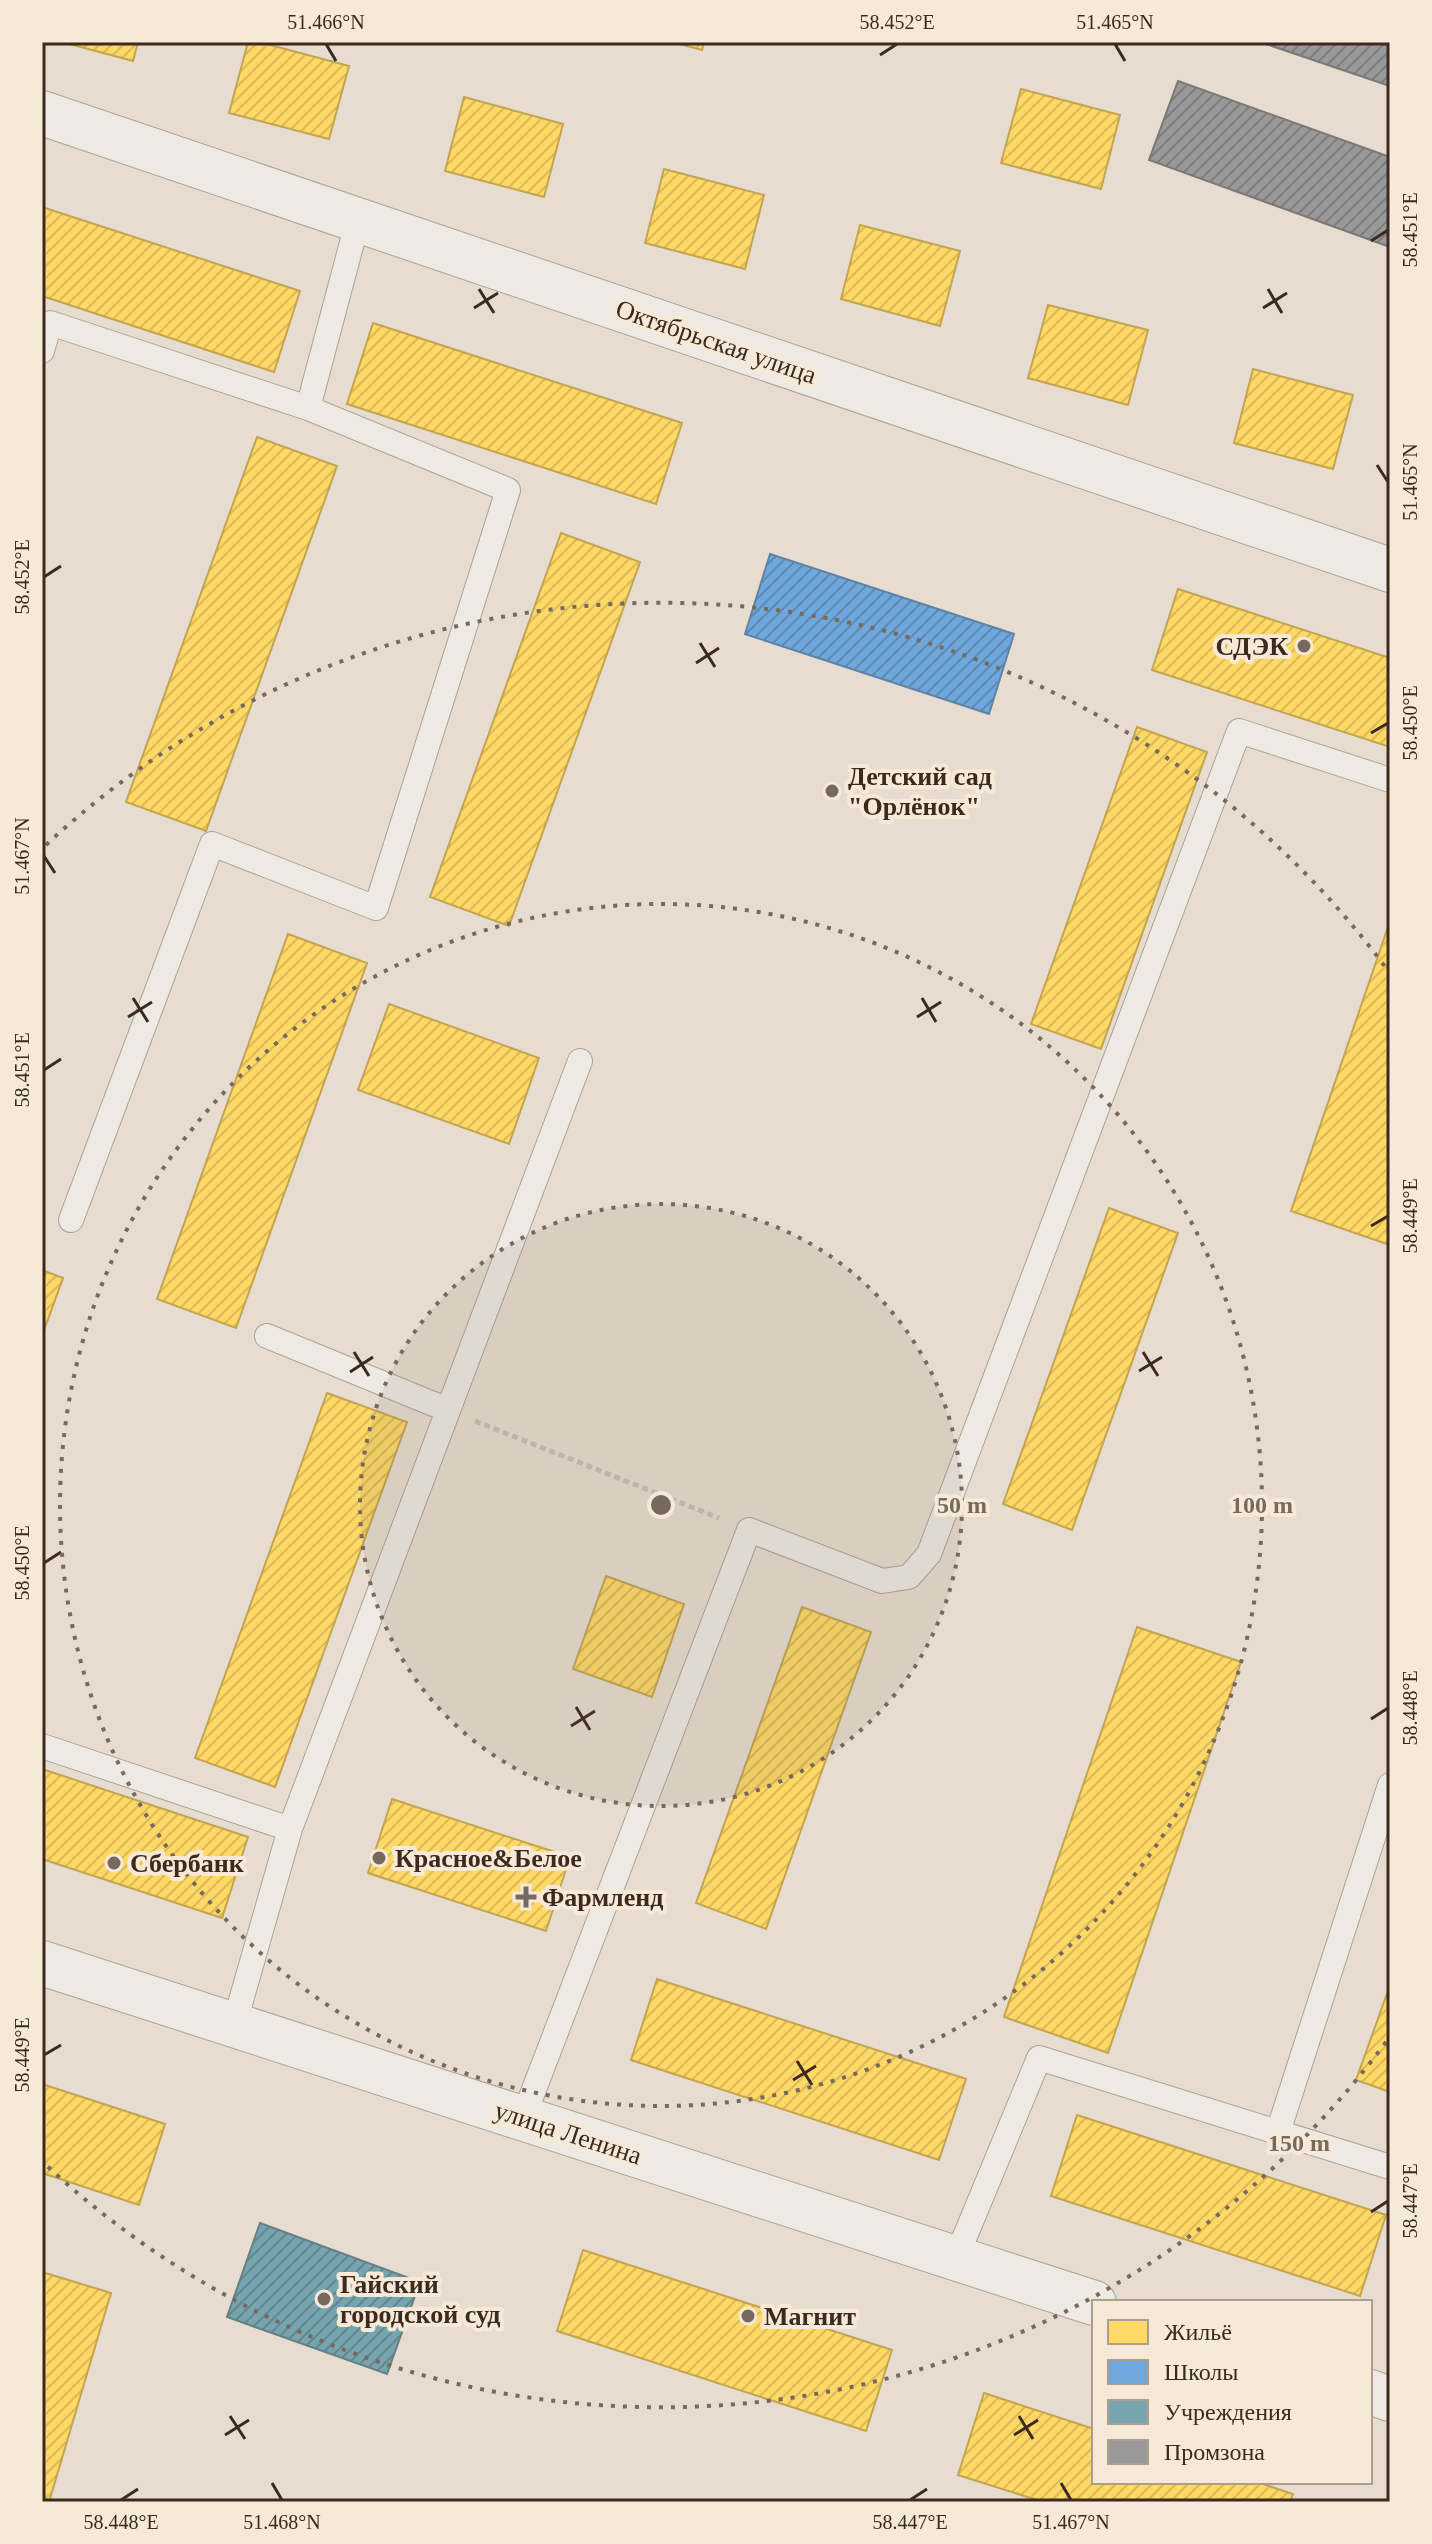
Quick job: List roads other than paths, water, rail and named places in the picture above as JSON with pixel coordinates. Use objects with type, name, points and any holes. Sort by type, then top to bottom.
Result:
[{"type":"street","name":"Октябрьская улица","points":[[42,113],[1390,570]]},
{"type":"street","name":"улица Ленина","points":[[42,1963],[1092,2302]]},
{"type":"lane","points":[[308,408],[358,220]]},
{"type":"lane","points":[[42,351],[50,323],[308,408],[508,490],[376,908],[212,844],[71,1220]]},
{"type":"lane","points":[[523,2118],[749,1530],[882,1581],[909,1577],[929,1554],[1239,731],[1390,780]]},
{"type":"lane","points":[[234,2025],[290,1829],[580,1061]]},
{"type":"lane","points":[[267,1336],[448,1410]]},
{"type":"lane","points":[[42,1746],[290,1829]]},
{"type":"lane","points":[[1278,2132],[1390,1785]]},
{"type":"lane","points":[[956,2258],[1039,2058],[1390,2167]]},
{"type":"place","name":"СДЭК","points":[[1304,646]]},
{"type":"place","name":"Детский сад \"Орлёнок\"","points":[[832,791]]},
{"type":"place","name":"Красное&Белое","points":[[379,1858]]},
{"type":"place","name":"Сбербанк","points":[[114,1863]]},
{"type":"place","name":"Фармленд","points":[[526,1897]]},
{"type":"place","name":"Гайский городской суд","points":[[324,2299]]},
{"type":"place","name":"Магнит","points":[[748,2316]]}]
